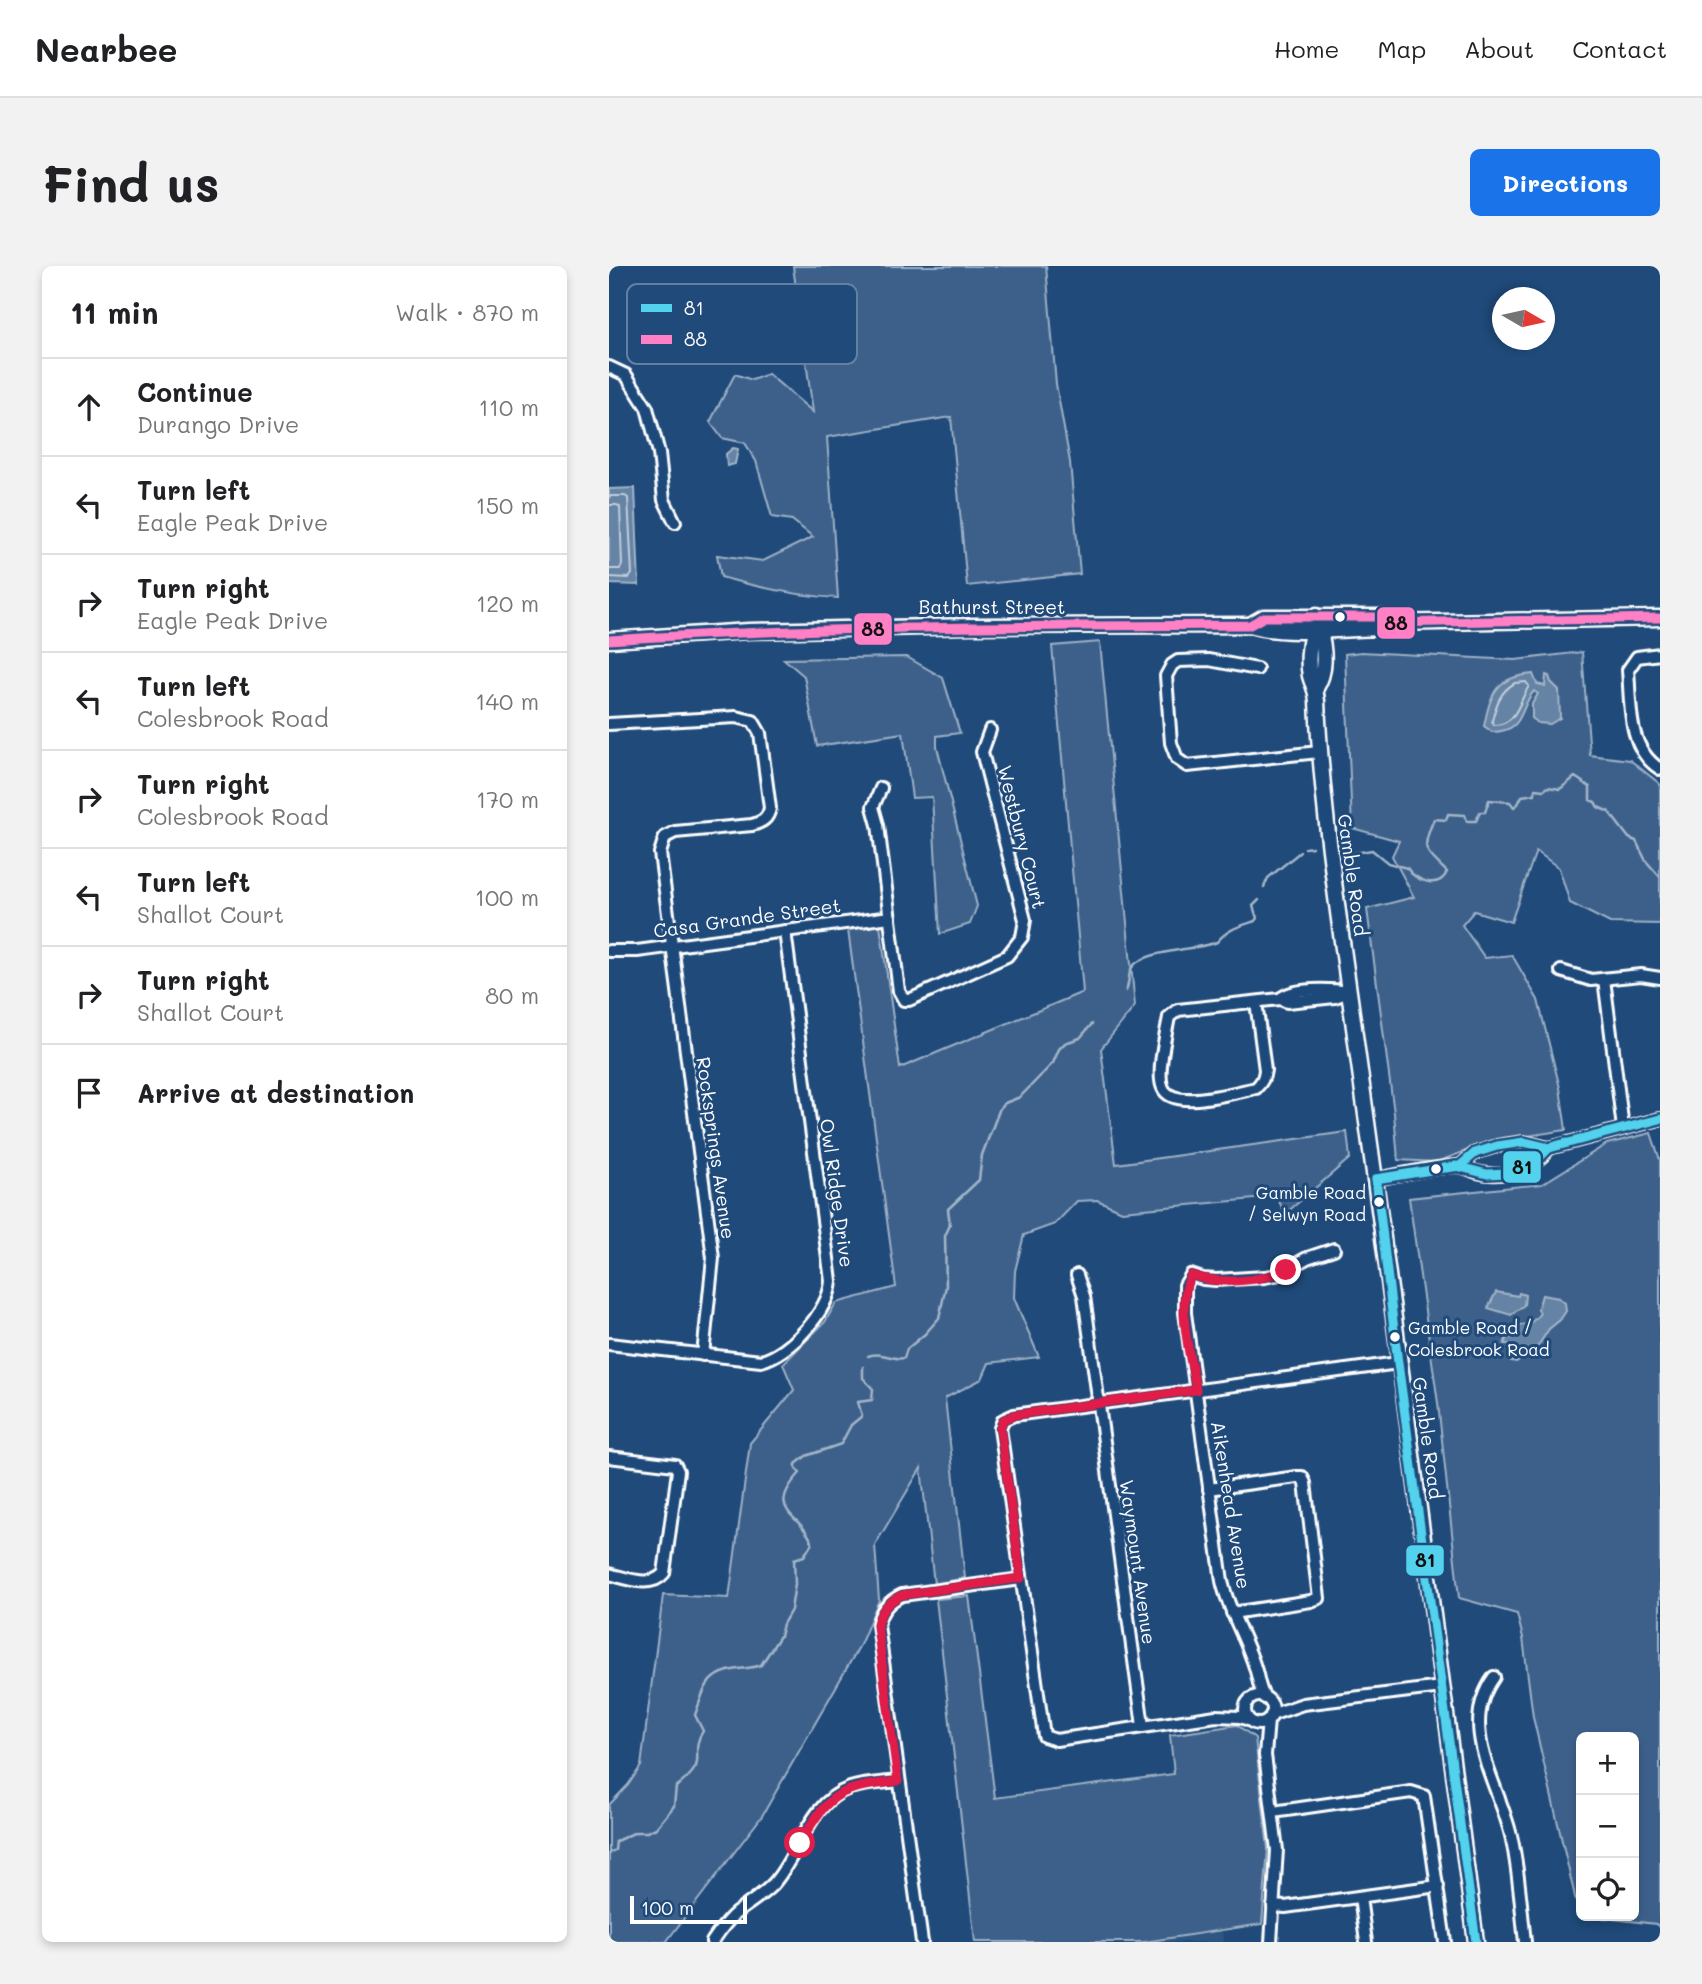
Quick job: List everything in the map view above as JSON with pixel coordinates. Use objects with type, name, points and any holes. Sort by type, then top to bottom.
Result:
[{"type":"main road","name":"Bathurst Street","points":[[609,640],[749,631],[973,626],[1250,625],[1265,629],[1316,625],[1381,628],[1388,623],[1660,618]]},
{"type":"main road","name":"Gamble Road","points":[[1316,625],[1310,643],[1311,677],[1317,688],[1319,752],[1476,1942]]},
{"type":"street","points":[[609,367],[626,374],[647,408],[659,453],[664,500],[675,522]]},
{"type":"street","points":[[1660,654],[1637,657],[1628,670],[1635,738],[1641,752],[1660,769]]},
{"type":"street","points":[[1257,669],[1209,660],[1178,661],[1172,666],[1166,676],[1171,743],[1177,759],[1187,766],[1319,752]]},
{"type":"street","name":"Rocksprings Avenue","points":[[609,724],[736,717],[753,721],[760,733],[770,808],[764,820],[752,825],[675,832],[665,837],[660,853],[713,1258],[703,1355]]},
{"type":"street","name":"Westbury Court","points":[[881,788],[873,807],[899,991],[904,1000],[915,999],[1007,956],[1022,937],[1025,920],[982,752],[990,730]]},
{"type":"street","name":"Casa Grande Street","points":[[609,951],[671,946],[890,917]]},
{"type":"street","name":"Owl Ridge Drive","points":[[609,1344],[755,1361],[774,1357],[782,1352],[824,1306],[831,1289],[785,931]]},
{"type":"street","points":[[1561,971],[1591,979],[1630,975],[1660,978]]},
{"type":"street","points":[[1604,979],[1623,1128]]},
{"type":"street","points":[[1256,1002],[1264,1080],[1256,1088],[1217,1096],[1179,1100],[1169,1096],[1162,1086],[1161,1075],[1169,1017],[1178,1010],[1280,999],[1285,994],[1313,990],[1334,989],[1349,992]]},
{"type":"street","points":[[1460,1166],[1475,1153],[1497,1146],[1524,1142],[1549,1148],[1660,1119]]},
{"type":"street","points":[[1376,1179],[1460,1166],[1493,1174],[1513,1171],[1542,1157],[1549,1148]]},
{"type":"street","name":"Aikenhead Avenue","points":[[1267,1700],[1259,1688],[1256,1669],[1232,1613],[1222,1581],[1185,1313],[1185,1285],[1191,1275],[1216,1280],[1265,1277],[1335,1249]]},
{"type":"street","name":"Waymount Avenue","points":[[1077,1275],[1084,1296],[1143,1726]]},
{"type":"street","points":[[1303,1704],[1260,1724],[1240,1717],[1216,1716],[1056,1740],[1044,1736],[1000,1428],[1003,1420],[1014,1415],[1398,1363]]},
{"type":"street","points":[[609,1457],[675,1465],[678,1471],[664,1573],[660,1578],[648,1582],[609,1574]]},
{"type":"street","points":[[1209,1489],[1297,1477],[1302,1477],[1305,1483],[1319,1598],[1232,1613]]},
{"type":"street","points":[[922,1942],[877,1625],[883,1610],[902,1595],[1021,1578]]},
{"type":"street","name":"Aikenhead Avenue","points":[[1248,1702],[1252,1689],[1252,1663]]},
{"type":"street","points":[[1494,1676],[1484,1690],[1478,1712],[1479,1722],[1484,1757],[1512,1841],[1525,1942]]},
{"type":"street","points":[[1216,1716],[1257,1696],[1267,1700],[1303,1704],[1442,1687]]},
{"type":"street","points":[[1267,1700],[1272,1708],[1265,1755],[1277,1858],[1271,1942]]},
{"type":"street","points":[[1248,1702],[1245,1713],[1265,1755]]},
{"type":"street","points":[[712,1942],[732,1917],[767,1890],[780,1875],[816,1815],[827,1802],[853,1787],[898,1781]]},
{"type":"street","points":[[1273,1812],[1418,1793],[1427,1800],[1445,1942]]},
{"type":"street","points":[[1273,1906],[1285,1907],[1438,1886]]},
{"type":"street","points":[[1360,1897],[1366,1942]]},
{"type":"shaded area","points":[[793,266],[1046,266],[1056,384],[1070,462],[1080,574],[967,586],[951,417],[827,437],[838,598],[779,591],[721,577],[717,555],[763,561],[813,537],[792,520],[772,517],[756,461],[745,443],[722,438],[710,422],[735,374],[752,380],[768,374],[813,412],[806,364],[857,364],[857,284],[795,284]]},
{"type":"shaded area","points":[[1100,642],[1135,1006],[1101,1049],[1116,1164],[1347,1132],[1350,1158],[1285,1214],[1277,1197],[1122,1211],[1097,1200],[1077,1201],[1055,1224],[1024,1235],[1015,1271],[1014,1298],[1039,1357],[989,1363],[982,1379],[945,1398],[965,1578],[934,1584],[921,1468],[875,1545],[879,1600],[860,1645],[762,1816],[666,1942],[609,1942],[609,1805],[641,1766],[663,1595],[729,1598],[750,1443],[794,1390],[783,1364],[825,1322],[836,1303],[896,1287],[848,930],[880,925],[900,1068],[1083,992],[1052,646]]},
{"type":"shaded area","points":[[1361,652],[1515,660],[1582,652],[1590,755],[1630,760],[1660,784],[1660,924],[1610,923],[1570,903],[1559,868],[1536,851],[1511,922],[1474,911],[1462,925],[1485,958],[1512,955],[1538,1000],[1560,1088],[1566,1130],[1489,1142],[1437,1162],[1398,1160],[1367,909],[1414,897],[1392,856],[1399,841],[1352,828],[1345,654]]},
{"type":"shaded area","points":[[907,657],[943,678],[960,733],[937,736],[937,747],[977,906],[970,924],[940,934],[932,797],[912,798],[903,733],[817,746],[804,676],[784,659]]},
{"type":"shaded area","points":[[1651,1133],[1660,1160],[1660,1928],[1656,1924],[1630,1921],[1639,1921],[1639,1732],[1576,1732],[1576,1901],[1533,1717],[1523,1638],[1517,1614],[1459,1598],[1438,1403],[1409,1198],[1542,1184],[1607,1144]]},
{"type":"shaded area","points":[[969,1596],[995,1798],[1174,1774],[1170,1735],[1237,1725],[1255,1738],[1268,1849],[1262,1924],[1144,1942],[975,1942],[936,1599]]},
{"type":"shaded area","points":[[1222,1930],[1224,1942],[1144,1942]]},
{"type":"water","points":[[733,448],[738,449],[735,464],[727,466],[726,454]]},
{"type":"water","points":[[635,488],[639,585],[609,584],[609,489]]},
{"type":"water","points":[[1533,674],[1537,684],[1545,686],[1546,675],[1549,676],[1559,690],[1560,718],[1550,724],[1538,723],[1532,718],[1532,704],[1538,694],[1534,691],[1520,718],[1511,728],[1492,732],[1484,726],[1489,704],[1497,688],[1511,679]]},
{"type":"water","points":[[1496,1292],[1525,1295],[1524,1305],[1511,1315],[1488,1308]]},
{"type":"water","points":[[1542,1295],[1559,1298],[1565,1303],[1566,1311],[1549,1329],[1534,1352],[1516,1362],[1511,1361],[1509,1344],[1504,1344],[1507,1337],[1513,1338],[1520,1325],[1529,1323],[1538,1316]]},
{"type":"waterway","points":[[1355,853],[1372,850],[1388,863],[1407,868],[1421,880],[1439,881],[1447,872],[1430,854],[1426,844],[1434,819],[1446,820],[1448,814],[1465,815],[1467,821],[1476,821],[1480,812],[1485,812],[1489,800],[1510,802],[1514,807],[1522,796],[1535,794],[1535,789],[1560,789],[1575,777],[1590,787],[1590,800],[1609,812],[1629,838],[1636,841],[1646,861],[1660,877]]},
{"type":"waterway","points":[[1305,848],[1312,847]]},
{"type":"waterway","points":[[1264,887],[1268,878],[1300,852]]},
{"type":"waterway","points":[[1126,991],[1131,969],[1137,963],[1157,954],[1217,942],[1229,931],[1255,921],[1257,918],[1253,906],[1259,900]]},
{"type":"waterway","points":[[868,1356],[904,1358],[907,1349],[939,1318],[946,1286],[945,1236],[950,1225],[948,1209],[979,1180],[982,1155],[1000,1108],[1020,1097],[1053,1063],[1059,1049],[1065,1043],[1080,1038],[1092,1024]]},
{"type":"waterway","points":[[609,1853],[615,1850],[616,1841],[636,1832],[647,1832],[656,1828],[674,1806],[676,1787],[689,1776],[697,1764],[698,1742],[703,1731],[695,1715],[707,1684],[727,1671],[761,1665],[780,1636],[791,1610],[795,1584],[794,1559],[804,1556],[812,1543],[807,1533],[788,1512],[785,1497],[789,1486],[800,1473],[796,1464],[806,1456],[841,1444],[851,1425],[862,1416],[858,1402],[872,1400],[873,1389],[863,1378],[863,1367]]},
{"type":"transit line","name":"88","points":[[609,640],[849,629],[1250,625],[1264,617],[1381,617],[1388,623],[1660,618]]},
{"type":"transit line","name":"81","points":[[1376,1179],[1456,1166],[1487,1174],[1507,1173],[1535,1162],[1549,1148],[1660,1119]]},
{"type":"transit line","name":"81","points":[[1446,1168],[1460,1166],[1475,1153],[1497,1146],[1524,1142],[1549,1148],[1566,1143]]},
{"type":"transit line","name":"81","points":[[1376,1179],[1476,1942]]},
{"type":"place","name":"Gamble Road / Selwyn Road","points":[[1379,1202]]},
{"type":"place","name":"Gamble Road / Colesbrook Road","points":[[1395,1337]]},
{"type":"route","points":[[800,1843],[816,1815],[827,1802],[840,1793],[853,1787],[898,1781],[877,1625],[883,1610],[902,1595],[1021,1578],[1000,1428],[1003,1420],[1014,1415],[1196,1390],[1184,1295],[1185,1285],[1191,1275],[1203,1279],[1237,1280],[1276,1275],[1286,1270]]}]
